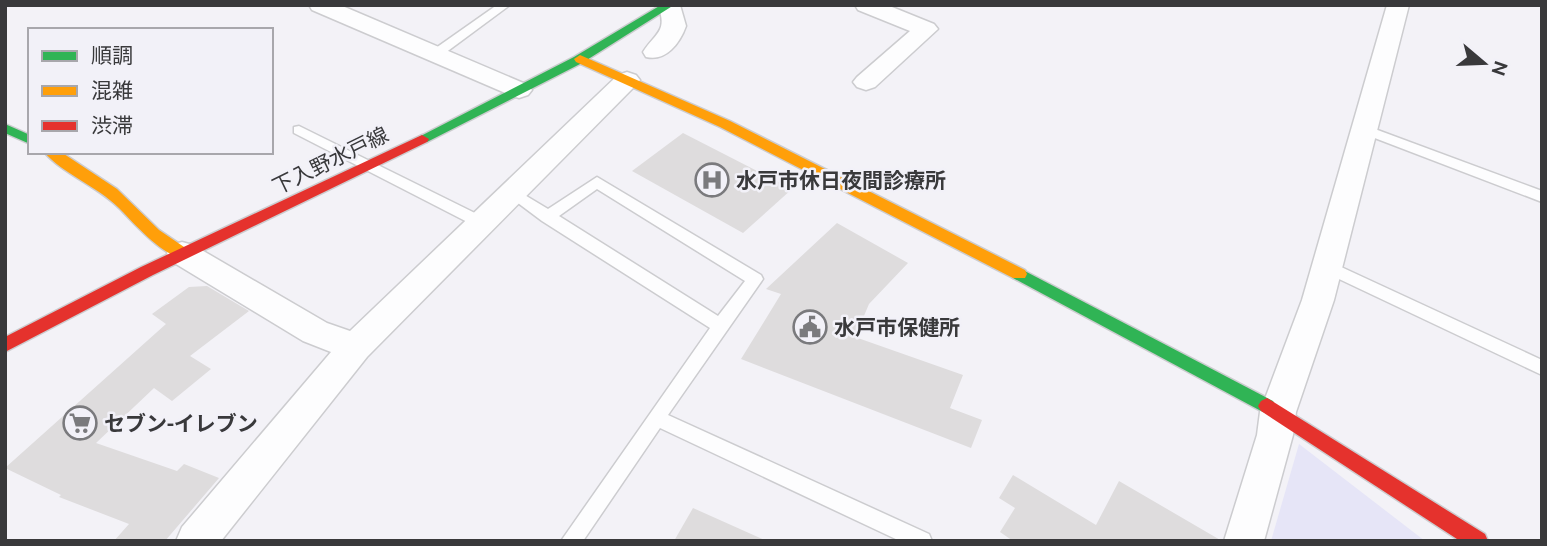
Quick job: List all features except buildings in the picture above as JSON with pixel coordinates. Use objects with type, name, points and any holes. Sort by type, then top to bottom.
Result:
[{"type":"street","points":[[320,5],[519,90]]},
{"type":"street","points":[[655,52],[674,31],[675,20],[669,5]]},
{"type":"street","name":"下入野水戸線","points":[[5,345],[183,253],[371,165],[580,59],[669,5]]},
{"type":"street","points":[[866,5],[926,29],[866,82]]},
{"type":"street","points":[[1244,541],[1275,435],[1278,412],[1318,300],[1398,5]]},
{"type":"street","points":[[580,59],[725,124],[926,224],[1278,412],[1478,541]]},
{"type":"street","points":[[196,541],[355,347],[627,80]]},
{"type":"street","points":[[5,128],[28,140]]},
{"type":"street","points":[[55,154],[112,192],[154,234],[183,253],[315,332],[355,347]]},
{"type":"lane","points":[[437,53],[505,5]]},
{"type":"lane","points":[[1364,129],[1542,197]]},
{"type":"lane","points":[[299,130],[484,223]]},
{"type":"lane","points":[[547,217],[597,182],[755,279],[571,541]]},
{"type":"lane","points":[[513,194],[720,326]]},
{"type":"lane","points":[[1326,266],[1542,368]]},
{"type":"lane","points":[[656,418],[922,541]]},
{"type":"shaded area","points":[[1299,444],[1425,541],[1271,541]]},
{"type":"traffic: fast","points":[[422,139],[578,60],[669,5]]},
{"type":"traffic: fast","points":[[5,128],[28,139]]},
{"type":"traffic: fast","points":[[1019,274],[1267,406]]},
{"type":"traffic: slow","points":[[580,59],[725,124],[1019,274]]},
{"type":"traffic: slow","points":[[54,154],[112,192],[154,234],[182,253]]},
{"type":"traffic: jam","points":[[5,345],[147,271],[422,139]]},
{"type":"traffic: jam","points":[[1267,406],[1478,541]]},
{"type":"place","name":"水戸市休日夜間診療所","points":[[712,180]]},
{"type":"place","name":"水戸市保健所","points":[[810,327]]},
{"type":"place","name":"セブン-イレブン","points":[[80,423]]}]
